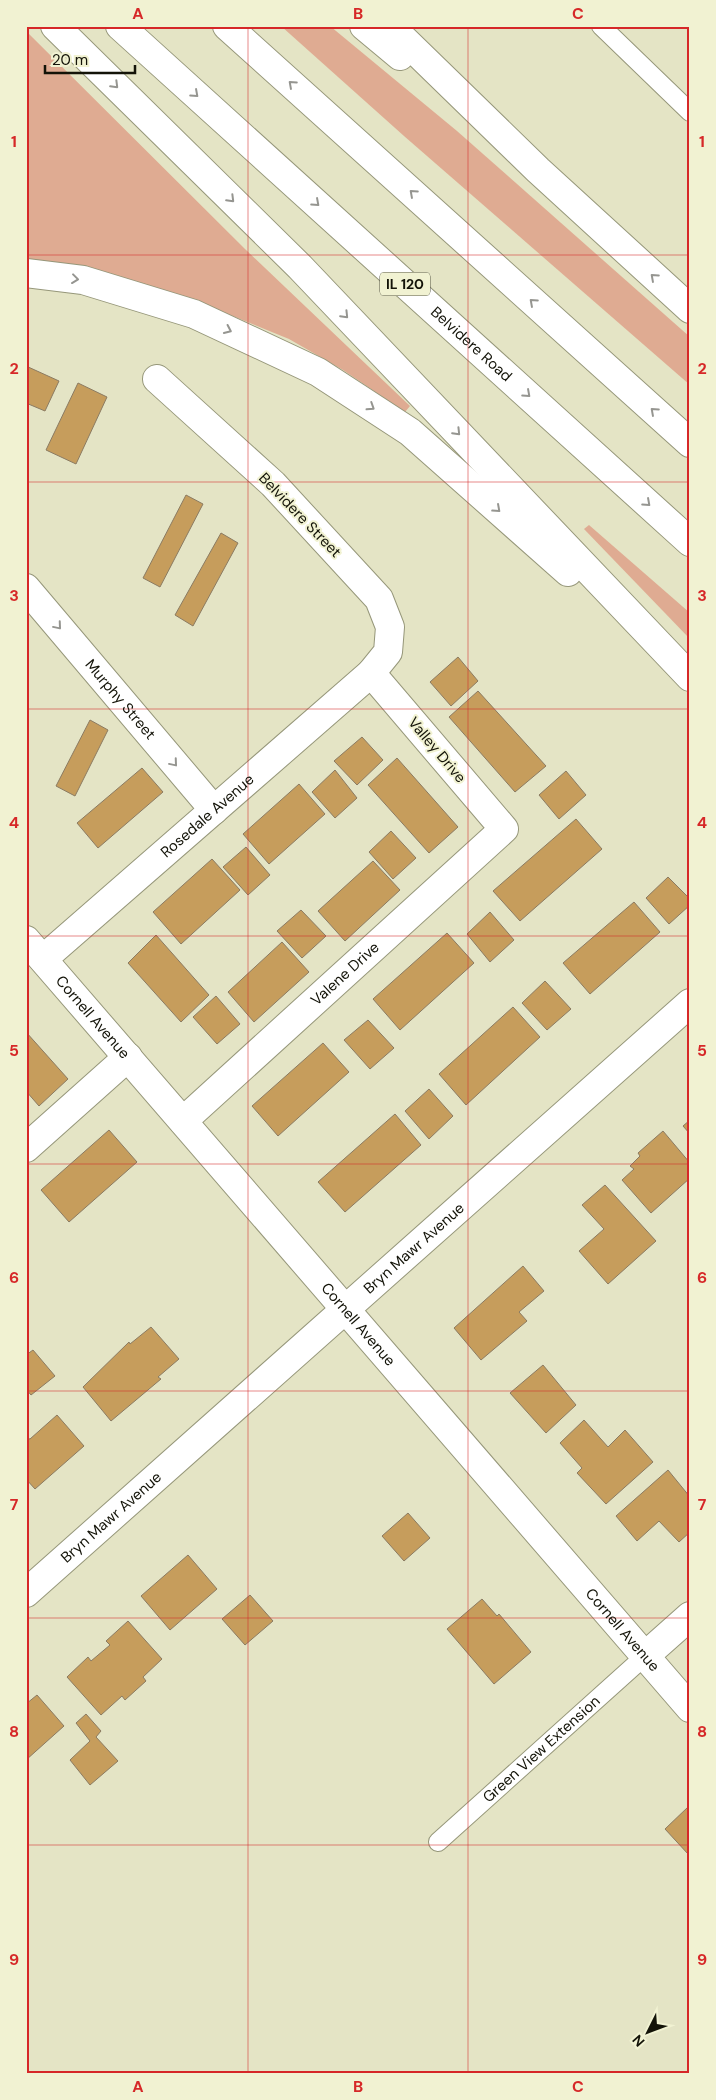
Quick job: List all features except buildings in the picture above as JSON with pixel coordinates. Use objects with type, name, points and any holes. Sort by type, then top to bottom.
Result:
[{"type":"street","points":[[55,26],[300,267],[690,679]]},
{"type":"street","name":"Belvidere Road","points":[[120,26],[690,542]]},
{"type":"street","points":[[227,26],[690,443]]},
{"type":"street","points":[[364,26],[538,170]]},
{"type":"street","points":[[390,26],[538,170],[690,309]]},
{"type":"street","points":[[26,273],[83,280],[194,314],[318,372],[410,432],[690,679]]},
{"type":"street","name":"Belvidere Street","points":[[157,378],[273,484],[379,599],[390,627],[388,652],[371,673]]},
{"type":"street","name":"Murphy Street","points":[[26,588],[214,810]]},
{"type":"street","name":"Rosedale Avenue","points":[[35,950],[214,810],[371,673]]},
{"type":"street","name":"Valley Drive","points":[[371,673],[502,827]]},
{"type":"street","name":"Valene Drive","points":[[182,1121],[504,829],[502,827]]},
{"type":"street","name":"Cornell Avenue","points":[[35,950],[690,1708]]},
{"type":"street","name":"Bryn Mawr Avenue","points":[[26,1594],[690,1003]]},
{"type":"street","points":[[26,1148],[128,1057]]},
{"type":"street","points":[[645,1656],[690,1616]]},
{"type":"lane","points":[[601,26],[690,112]]},
{"type":"lane","name":"Green View Extension","points":[[438,1842],[645,1656]]},
{"type":"shaded area","points":[[281,26],[330,26],[457,131],[690,337],[690,385],[404,136]]},
{"type":"shaded area","points":[[26,31],[245,249],[410,406],[405,412],[343,370],[289,339],[186,297],[26,260]]},
{"type":"shaded area","points":[[589,525],[690,613],[690,639],[584,529]]}]
